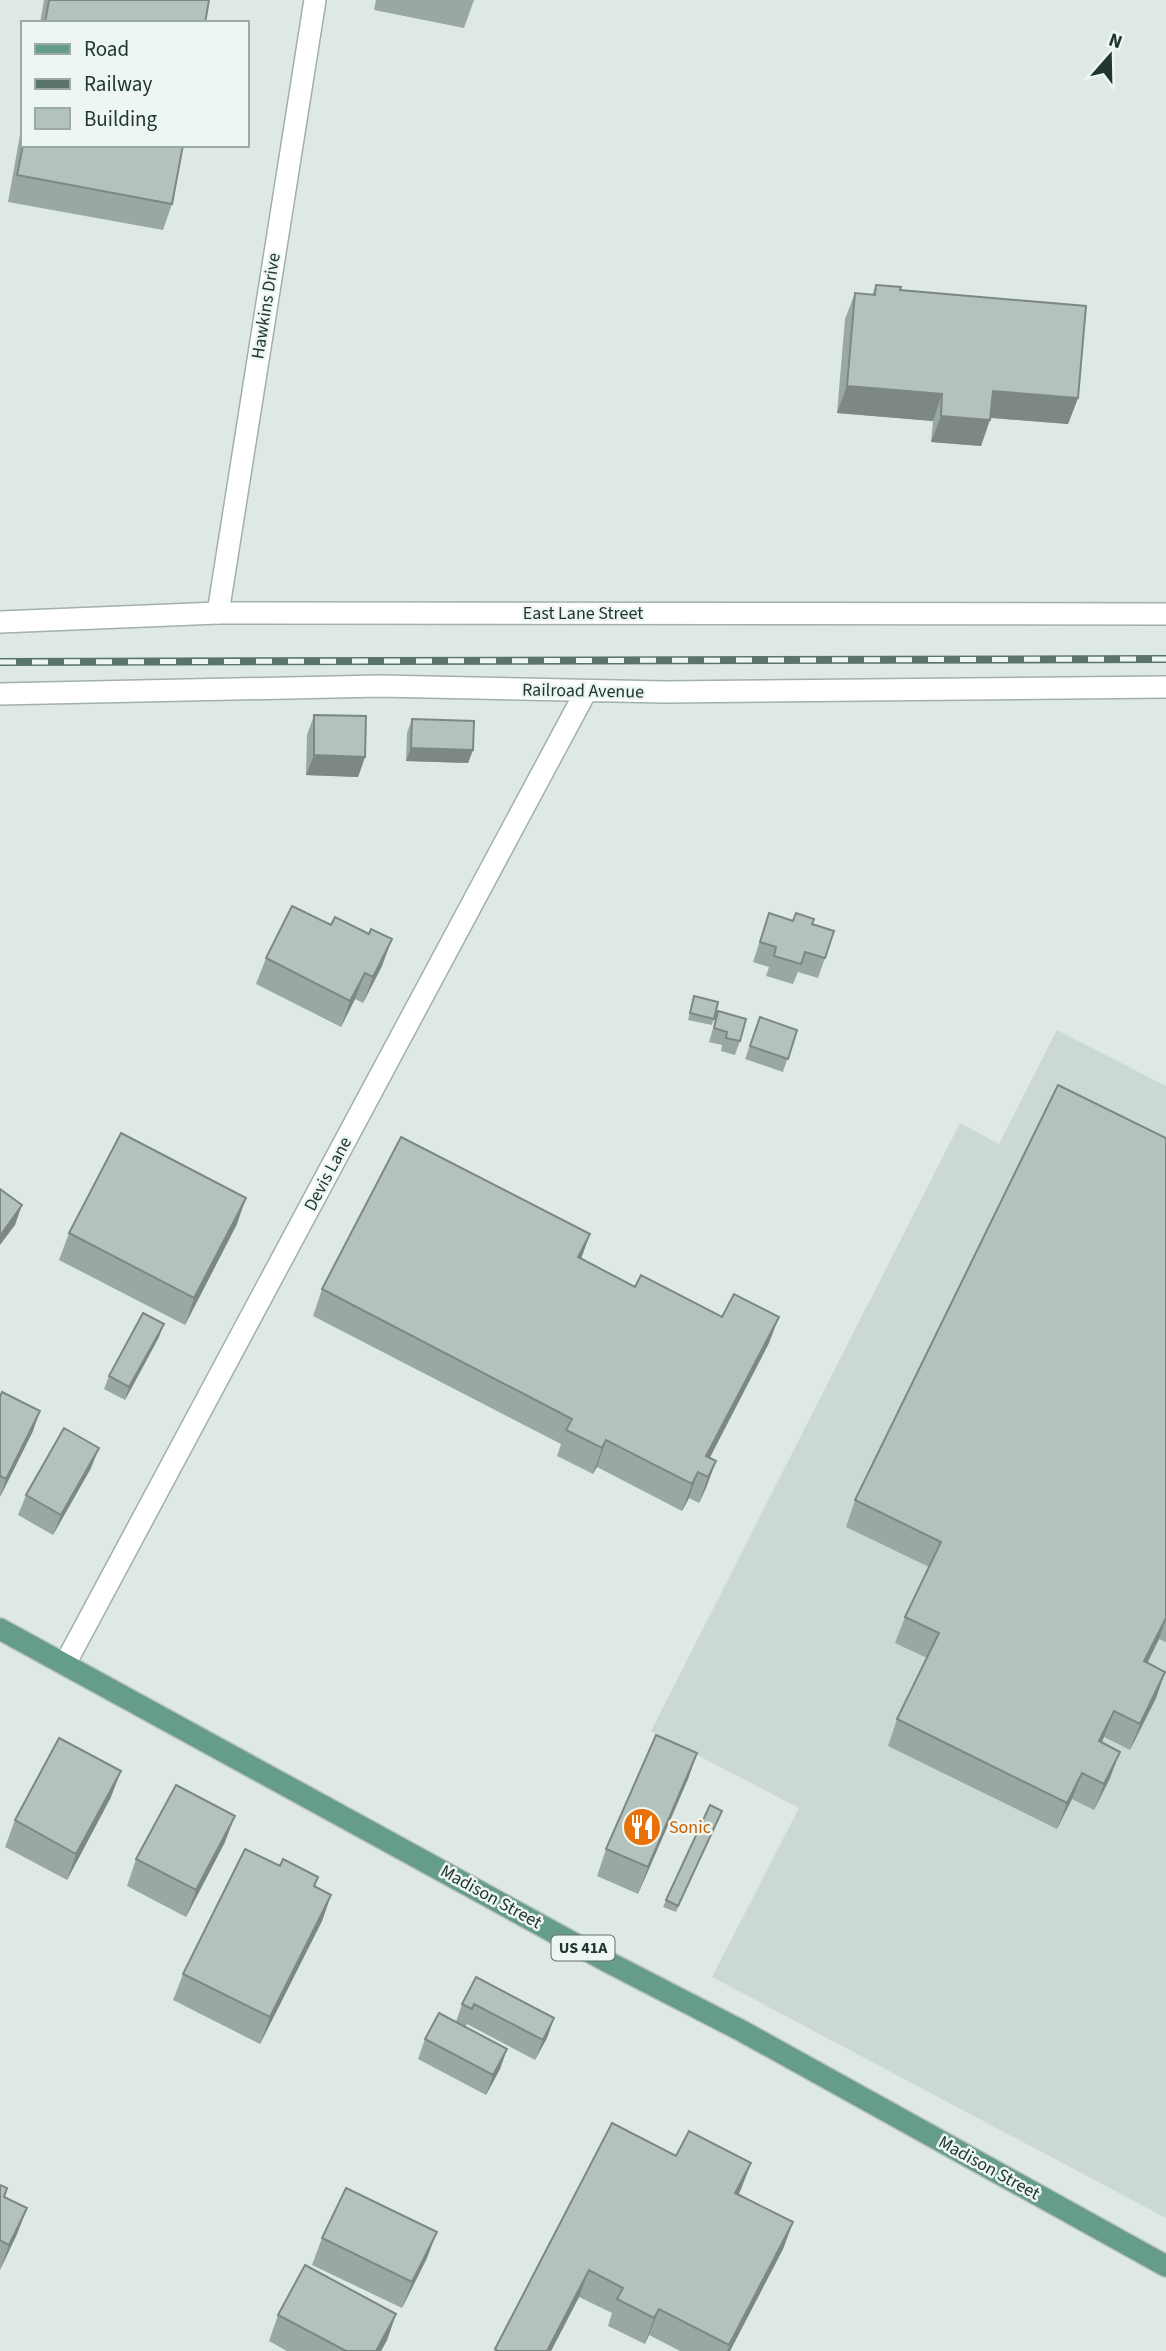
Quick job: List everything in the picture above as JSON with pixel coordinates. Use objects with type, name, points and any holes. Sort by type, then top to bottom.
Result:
[{"type":"main road","name":"Madison Street","points":[[0,1629],[576,1945],[742,2031],[1166,2266]]},
{"type":"street","name":"Hawkins Drive","points":[[218,612],[315,0]]},
{"type":"street","name":"East Lane Street","points":[[0,622],[218,612],[1166,614]]},
{"type":"street","name":"Railroad Avenue","points":[[0,694],[380,685],[575,691],[1166,687]]},
{"type":"street","name":"Devis Lane","points":[[65,1664],[585,693],[575,691]]},
{"type":"shaded area","points":[[1057,1030],[1166,1086],[1166,2218],[712,1977],[799,1808],[651,1731],[960,1123],[999,1144]]},
{"type":"building","points":[[49,0],[209,0],[205,21],[45,21]]},
{"type":"building","points":[[23,147],[183,147],[172,204],[17,175]]},
{"type":"building","points":[[876,285],[901,287],[900,290],[1086,306],[1078,398],[993,391],[990,420],[941,416],[942,394],[847,386],[855,293],[875,295]]},
{"type":"building","points":[[314,715],[366,716],[365,757],[314,755]]},
{"type":"building","points":[[412,719],[474,721],[473,750],[411,748]]},
{"type":"building","points":[[292,906],[331,925],[335,917],[369,934],[371,929],[392,939],[373,977],[365,973],[350,1001],[266,958]]},
{"type":"building","points":[[769,913],[793,921],[796,913],[814,919],[812,924],[834,931],[825,958],[805,952],[801,964],[774,956],[776,947],[760,942]]},
{"type":"building","points":[[694,996],[718,1002],[714,1019],[690,1013]]},
{"type":"building","points":[[718,1011],[746,1019],[740,1041],[726,1038],[727,1032],[714,1028]]},
{"type":"building","points":[[760,1017],[797,1030],[788,1059],[750,1046]]},
{"type":"building","points":[[1058,1085],[1166,1138],[1166,1618],[1144,1661],[1165,1672],[1140,1724],[1114,1711],[1099,1741],[1120,1752],[1104,1784],[1082,1773],[1067,1803],[897,1719],[939,1633],[905,1617],[941,1542],[855,1500]]},
{"type":"building","points":[[121,1133],[246,1198],[194,1298],[69,1233]]},
{"type":"building","points":[[401,1137],[590,1234],[578,1257],[635,1287],[641,1275],[722,1317],[734,1294],[779,1317],[706,1456],[716,1461],[708,1477],[698,1472],[692,1484],[606,1440],[602,1448],[566,1430],[572,1419],[322,1289]]},
{"type":"building","points":[[0,1189],[22,1205],[0,1236]]},
{"type":"building","points":[[143,1313],[164,1324],[129,1387],[109,1376]]},
{"type":"building","points":[[2,1392],[40,1411],[6,1479],[0,1476]]},
{"type":"building","points":[[64,1428],[99,1448],[61,1515],[26,1495]]},
{"type":"building","name":"Sonic","points":[[656,1735],[697,1753],[648,1867],[606,1849]]},
{"type":"building","points":[[59,1738],[121,1771],[76,1854],[15,1820]]},
{"type":"building","points":[[176,1785],[235,1816],[196,1890],[136,1859]]},
{"type":"building","points":[[710,1805],[722,1811],[678,1906],[666,1900]]},
{"type":"building","points":[[245,1849],[280,1866],[283,1859],[318,1877],[314,1886],[331,1895],[270,2017],[183,1974]]},
{"type":"building","points":[[476,1977],[554,2018],[543,2040],[474,2004],[472,2009],[462,2004]]},
{"type":"building","points":[[439,2013],[507,2049],[493,2075],[425,2039]]},
{"type":"building","points":[[612,2123],[676,2156],[689,2131],[751,2163],[735,2193],[793,2222],[729,2345],[659,2309],[654,2318],[617,2299],[623,2288],[589,2270],[547,2351],[498,2351],[495,2349]]},
{"type":"building","points":[[0,2185],[7,2188],[4,2197],[27,2208],[9,2245],[0,2240]]},
{"type":"building","points":[[346,2188],[437,2232],[412,2282],[322,2238]]},
{"type":"building","points":[[305,2265],[396,2314],[376,2351],[346,2351],[278,2315]]},
{"type":"railway","points":[[0,662],[1166,659]]},
{"type":"place","name":"Sonic","points":[[642,1827]]}]
